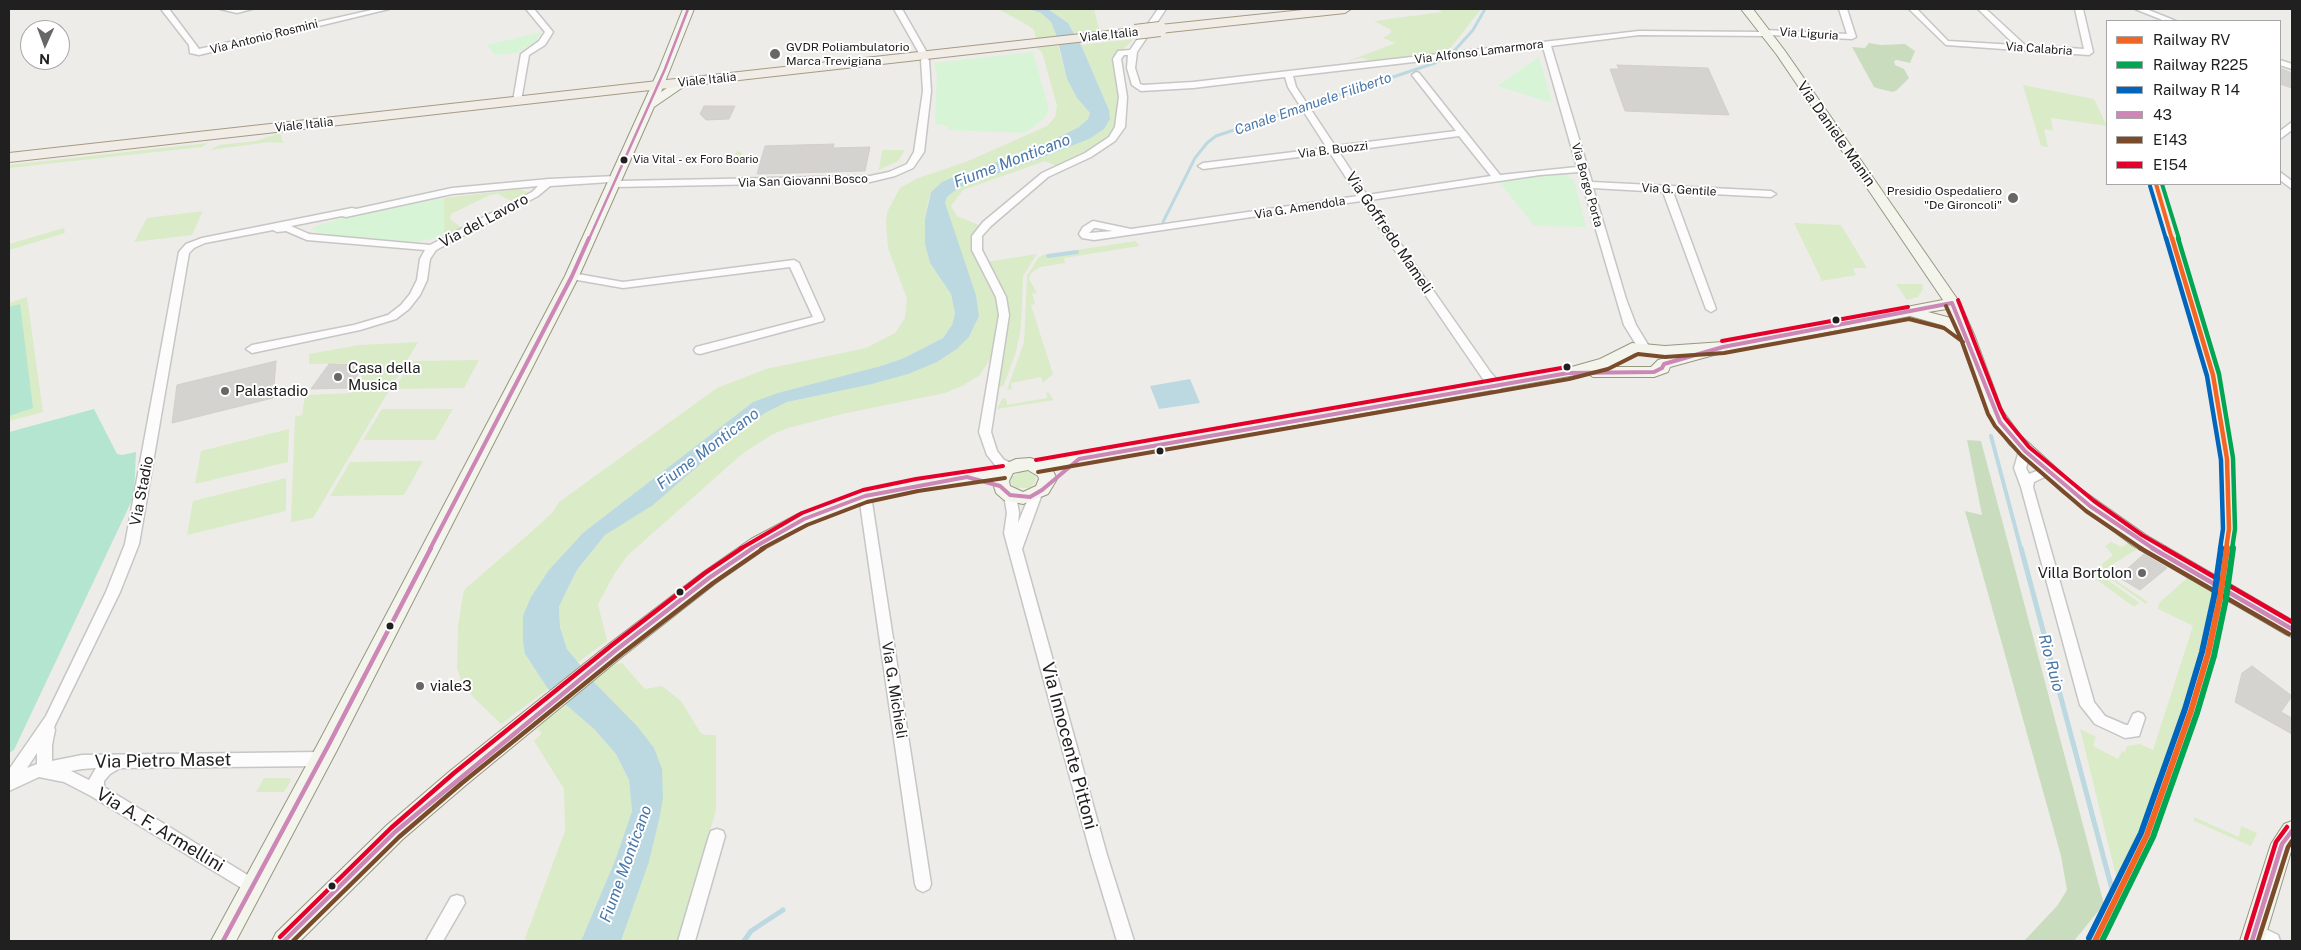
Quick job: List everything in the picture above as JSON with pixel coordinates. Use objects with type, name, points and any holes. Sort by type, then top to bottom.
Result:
[{"type":"main road","name":"Viale Italia","points":[[9,158],[1346,9]]},
{"type":"street","name":"Via Antonio Rosmini","points":[[165,9],[193,45],[193,51],[199,52],[385,9]]},
{"type":"street","points":[[224,9],[237,11],[248,9]]},
{"type":"street","points":[[517,101],[525,54],[548,36],[548,30],[530,9]]},
{"type":"street","points":[[224,941],[321,759],[572,276],[666,69],[688,9]]},
{"type":"street","name":"Via San Giovanni Bosco","points":[[615,182],[860,180],[892,174],[910,166],[919,152],[927,91],[924,56],[898,9]]},
{"type":"street","points":[[1079,459],[1041,490],[1023,498],[1006,480],[1000,463],[990,451],[985,432],[989,397],[997,363],[1003,323],[1003,306],[1001,297],[977,250],[977,236],[980,230],[1045,175],[1088,155],[1112,139],[1120,127],[1123,97],[1117,59],[1121,53],[1133,52],[1162,9]]},
{"type":"street","name":"Via Daniele Manin","points":[[1747,9],[1766,33],[1952,303],[1994,411],[2000,422],[2025,451],[2090,506],[2139,540],[2292,629]]},
{"type":"street","name":"Via Liguria","points":[[1766,33],[1852,37],[1843,9]]},
{"type":"street","name":"Via Calabria","points":[[1913,9],[1946,43],[2088,52],[2079,9]]},
{"type":"street","points":[[1982,9],[2023,48]]},
{"type":"street","points":[[2139,9],[2169,20]]},
{"type":"street","name":"Via Alfonso Lamarmora","points":[[1133,52],[1131,68],[1133,77],[1136,85],[1144,88],[1183,86],[1655,32],[1766,33]]},
{"type":"street","name":"Via Borgo Porta","points":[[1546,44],[1630,325],[1648,349]]},
{"type":"street","points":[[632,89],[666,69]]},
{"type":"street","name":"Via Goffredo Mameli","points":[[1288,74],[1292,87],[1304,107],[1364,198],[1487,376],[1497,387]]},
{"type":"street","points":[[1416,75],[1463,132],[1498,179]]},
{"type":"street","points":[[649,105],[684,83]]},
{"type":"street","points":[[2281,135],[2292,125]]},
{"type":"street","name":"Via B. Buozzi","points":[[1203,166],[1463,132]]},
{"type":"street","name":"Via G. Amendola","points":[[1131,232],[1554,170],[1583,169]]},
{"type":"street","points":[[2281,176],[2292,186]]},
{"type":"street","name":"Via del Lavoro","points":[[288,228],[352,211],[452,191],[549,182],[615,182]]},
{"type":"street","name":"Via del Lavoro","points":[[252,349],[356,328],[392,317],[405,307],[415,295],[422,280],[425,258],[432,248],[535,194],[549,182]]},
{"type":"street","name":"Via G. Gentile","points":[[1587,185],[1771,194]]},
{"type":"street","points":[[1667,189],[1711,309]]},
{"type":"street","points":[[264,229],[352,211]]},
{"type":"street","points":[[264,229],[288,228],[306,237],[432,248]]},
{"type":"street","name":"Via Stadio","points":[[11,782],[18,768],[51,720],[113,592],[132,544],[184,252],[188,247],[197,242],[264,229]]},
{"type":"street","points":[[572,276],[623,285],[794,263],[819,320],[700,350]]},
{"type":"street","points":[[1568,373],[1654,372],[1662,368],[1664,364],[1722,347],[1910,313],[1952,303]]},
{"type":"street","points":[[1910,313],[1947,322],[1967,338]]},
{"type":"street","name":"Via Borgo Porta","points":[[1626,352],[1630,325]]},
{"type":"street","points":[[284,941],[395,832],[610,654],[709,578],[758,544],[804,519],[865,496],[917,485],[967,478],[1006,480],[1023,464],[1037,466],[1497,387],[1568,373],[1606,363],[1626,352],[1648,349],[1665,351],[1722,347]]},
{"type":"street","points":[[1648,349],[1661,357],[1664,364]]},
{"type":"street","points":[[1626,352],[1626,362],[1641,371]]},
{"type":"street","points":[[2025,451],[2020,468],[2028,487],[2087,705],[2100,720],[2125,732],[2134,731],[2138,718]]},
{"type":"street","points":[[1015,549],[1046,474],[1037,466]]},
{"type":"street","points":[[2028,487],[2028,480],[2047,471]]},
{"type":"street","name":"Via Innocente Pittoni","points":[[1006,480],[1012,513],[1011,533],[1015,549],[1098,855],[1126,941]]},
{"type":"street","name":"Via G. Michieli","points":[[865,496],[923,884]]},
{"type":"street","name":"Via Stadio","points":[[41,770],[44,745],[51,720]]},
{"type":"street","name":"Via Pietro Maset","points":[[11,782],[41,770],[82,762],[321,759]]},
{"type":"street","points":[[97,791],[95,784],[98,777],[112,764],[122,760]]},
{"type":"street","name":"Via A. F. Armellini","points":[[41,770],[66,776],[97,791],[253,887]]},
{"type":"street","points":[[2260,938],[2282,844],[2292,831]]},
{"type":"street","points":[[686,941],[718,836]]},
{"type":"street","points":[[434,941],[457,903]]},
{"type":"green space","points":[[998,9],[1028,9],[1041,13],[1051,22],[1057,37],[1036,40],[1034,30]]},
{"type":"green space","points":[[1048,9],[1094,9],[1100,33],[1076,35],[1068,23]]},
{"type":"green space","points":[[1438,9],[1481,9],[1448,51],[1371,61],[1362,58],[1348,61],[1396,43],[1383,38],[1391,33],[1391,30],[1374,21],[1442,12]]},
{"type":"green space","points":[[541,32],[536,41],[517,53],[495,55],[487,45]]},
{"type":"green space","points":[[1134,39],[1120,52],[1121,96],[1114,134],[1100,147],[1058,167],[1045,161],[963,190],[951,206],[957,216],[981,226],[974,236],[998,298],[1001,316],[993,354],[980,375],[962,386],[945,393],[842,414],[788,428],[773,434],[742,454],[627,556],[598,604],[607,641],[577,663],[567,649],[560,627],[559,607],[577,570],[605,535],[678,483],[742,427],[765,413],[787,402],[868,385],[937,362],[957,349],[969,337],[979,316],[976,295],[944,203],[947,197],[960,187],[1055,152],[1109,110],[1081,45]]},
{"type":"green space","points":[[1869,43],[1881,45],[1905,44],[1915,51],[1910,63],[1894,61],[1895,65],[1904,69],[1909,78],[1897,90],[1893,92],[1874,87],[1852,47],[1865,48]]},
{"type":"green space","points":[[1058,45],[1067,79],[1077,98],[1090,113],[1088,119],[1079,127],[1039,147],[942,182],[931,192],[925,219],[925,244],[930,263],[951,294],[955,314],[952,325],[943,338],[904,358],[881,366],[753,402],[584,532],[525,654],[548,689],[501,724],[473,697],[461,680],[457,668],[458,626],[465,589],[538,526],[553,512],[559,502],[717,388],[766,369],[866,348],[895,333],[905,318],[907,299],[888,248],[886,223],[887,212],[900,188],[916,179],[968,161],[1047,126],[1055,117],[1057,106],[1042,52],[1037,48]]},
{"type":"green space","points":[[1033,52],[1048,106],[1047,115],[1035,126],[1024,133],[948,130],[947,126],[936,124],[937,76],[934,63]]},
{"type":"green space","points":[[1539,57],[1552,103],[1497,86]]},
{"type":"green space","points":[[2023,85],[2094,99],[2106,126],[2051,118],[2053,131],[2044,129],[2048,147],[2041,146]]},
{"type":"green space","points":[[280,133],[283,143],[270,142],[210,150],[219,145],[256,141]]},
{"type":"green space","points":[[208,143],[202,147],[9,168],[9,165]]},
{"type":"green space","points":[[882,150],[905,150],[898,161],[879,170]]},
{"type":"green space","points":[[737,151],[741,152],[742,156],[739,160],[733,162],[734,157],[668,159],[666,164],[660,161],[662,156],[668,154],[670,154],[669,158],[735,155]]},
{"type":"green space","points":[[1555,173],[1565,174],[1574,180],[1586,227],[1534,226],[1499,181]]},
{"type":"green space","points":[[520,189],[528,192],[511,201],[498,194],[490,195],[451,214],[450,219],[462,228],[444,235],[444,198]]},
{"type":"green space","points":[[444,198],[444,235],[436,238],[411,243],[395,242],[338,236],[311,230],[316,226],[343,218]]},
{"type":"green space","points":[[203,211],[192,235],[134,242],[147,218]]},
{"type":"green space","points":[[1794,223],[1841,225],[1867,268],[1853,268],[1856,275],[1822,281]]},
{"type":"green space","points":[[64,228],[65,233],[9,250],[9,244]]},
{"type":"green space","points":[[1136,241],[1139,246],[1064,258],[1065,263],[1040,267],[1031,273],[1029,279],[1037,293],[1032,294],[1035,304],[1031,305],[1053,374],[1043,383],[1041,377],[1011,383],[1012,389],[1007,390],[1024,342],[1027,276],[1038,258],[1043,255]]},
{"type":"green space","points":[[1037,254],[1023,276],[1021,327],[1016,352],[1004,385],[997,389],[1008,316],[986,262]]},
{"type":"green space","points":[[1896,284],[1922,284],[1923,289],[1918,297],[1907,300]]},
{"type":"green space","points":[[27,297],[43,412],[9,421],[9,303]]},
{"type":"green space","points":[[20,304],[33,408],[9,416],[9,307]]},
{"type":"green space","points":[[418,342],[313,518],[291,522],[295,417],[302,415],[305,395],[351,393],[370,363],[309,364],[309,354],[359,345]]},
{"type":"green space","points":[[479,360],[464,388],[395,389],[411,361]]},
{"type":"green space","points":[[1046,392],[1054,400],[997,409],[1002,399],[1006,398],[1007,405],[1047,398]]},
{"type":"green space","points":[[94,409],[117,454],[122,455],[136,452],[134,496],[14,750],[9,753],[9,432]]},
{"type":"green space","points":[[382,409],[453,409],[435,440],[363,440]]},
{"type":"green space","points":[[289,429],[288,462],[195,484],[201,451]]},
{"type":"green space","points":[[1967,440],[1981,441],[2104,904],[2074,941],[2024,941],[2057,906],[2067,890],[2061,856],[1965,511],[1982,515]]},
{"type":"green space","points":[[423,461],[404,495],[330,496],[350,462]]},
{"type":"green space","points":[[1022,471],[1030,472],[1036,477],[1035,483],[1029,488],[1016,488],[1011,483],[1012,477]]},
{"type":"green space","points":[[286,478],[286,511],[187,535],[193,501]]},
{"type":"green space","points":[[2111,542],[2122,547],[2128,543],[2137,549],[2102,571],[2148,602],[2146,604],[2099,571],[2103,568],[2102,564],[2113,555],[2105,546]]},
{"type":"green space","points":[[2095,571],[2139,603],[2134,607],[2097,580]]},
{"type":"green space","points":[[2187,578],[2213,593],[2194,680],[2167,764],[2117,880],[2080,729],[2096,737],[2093,746],[2118,759],[2122,751],[2125,752],[2127,746],[2140,744],[2153,750],[2193,626],[2158,609],[2159,603]]},
{"type":"green space","points":[[622,663],[645,689],[662,686],[681,701],[700,732],[705,735],[716,735],[716,810],[678,941],[621,941],[649,862],[659,820],[637,726],[593,681],[616,664]]},
{"type":"green space","points":[[566,704],[594,729],[616,754],[629,780],[632,811],[616,858],[581,941],[524,941],[565,831],[564,789],[534,741],[542,733],[538,730],[539,726]]},
{"type":"green space","points":[[264,778],[289,778],[291,780],[284,792],[256,792]]},
{"type":"green space","points":[[2194,817],[2239,837],[2241,826],[2257,833],[2251,846],[2194,821]]},
{"type":"water","name":"Fiume Monticano","points":[[1028,9],[1048,9],[1068,23],[1081,45],[1109,110],[1110,119],[1104,129],[1089,139],[960,187],[947,197],[945,203],[976,295],[979,316],[969,337],[957,349],[937,362],[908,374],[868,385],[787,402],[765,413],[742,428],[653,505],[605,535],[577,570],[567,590],[559,607],[560,627],[567,649],[593,681],[637,726],[654,748],[662,769],[663,798],[649,862],[621,941],[581,941],[616,858],[632,811],[629,780],[616,754],[594,729],[548,689],[525,654],[523,616],[531,597],[549,570],[584,532],[753,402],[778,393],[881,366],[904,358],[943,338],[952,325],[955,314],[951,294],[930,263],[925,244],[925,219],[931,192],[942,182],[951,178],[1039,147],[1079,127],[1088,119],[1090,113],[1077,98],[1067,79],[1057,37],[1051,22],[1041,13]]},
{"type":"water","points":[[1190,379],[1200,403],[1159,409],[1150,386]]},
{"type":"building","points":[[1617,65],[1708,68],[1729,115],[1625,111],[1610,69],[1619,69]]},
{"type":"building","points":[[2281,68],[2292,73],[2292,88],[2281,84]]},
{"type":"building","points":[[704,106],[735,106],[729,119],[706,120],[700,114]]},
{"type":"building","points":[[834,144],[833,148],[870,147],[865,171],[757,174],[765,146]]},
{"type":"building","name":"Palastadio","points":[[276,361],[273,398],[172,423],[177,385]]},
{"type":"building","name":"Casa della Musica","points":[[329,364],[364,365],[349,388],[311,389]]},
{"type":"building","name":"Villa Bortolon","points":[[2144,554],[2167,568],[2140,590],[2118,577]]},
{"type":"building","points":[[2252,666],[2292,696],[2281,712],[2292,718],[2292,734],[2235,702],[2242,673]]},
{"type":"waterway","name":"Canale Emanuele Filiberto","points":[[1163,222],[1195,158],[1207,143],[1216,136],[1435,63],[1454,51],[1473,30],[1485,9]]},
{"type":"waterway","name":"Canale Emanuele Filiberto","points":[[1048,256],[1077,252]]},
{"type":"waterway","name":"Rio Ruio","points":[[1991,436],[2021,549]]},
{"type":"waterway","name":"Rio Ruio","points":[[2021,548],[2112,889]]},
{"type":"waterway","points":[[744,941],[751,931],[783,910]]},
{"type":"rail line","name":"RV","points":[[2095,941],[2147,835],[2191,711],[2208,654],[2220,598],[2229,529],[2227,459],[2213,375],[2156,185]]},
{"type":"rail line","name":"R225","points":[[2102,941],[2153,837],[2197,713],[2214,656],[2226,599],[2235,529],[2233,458],[2219,374],[2162,185]]},
{"type":"transit line","name":"43","points":[[223,941],[328,746],[572,276],[665,69],[688,9]]},
{"type":"transit line","points":[[2089,938],[2141,833],[2185,709],[2202,652],[2214,597],[2223,529],[2221,460],[2207,376],[2150,186]]},
{"type":"transit line","name":"E154","points":[[1958,300],[2000,408],[2005,418],[2029,447],[2094,501],[2142,535],[2292,622]]},
{"type":"transit line","name":"43","points":[[284,941],[395,832],[616,650],[709,578],[758,544],[804,519],[832,508],[865,496],[967,477],[1000,486],[1010,495],[1030,497],[1042,490],[1079,459],[1568,373],[1654,372],[1662,368],[1664,364],[1723,347],[1952,303],[1967,337],[1994,411],[2000,422],[2025,451],[2090,506],[2139,540],[2292,629]]},
{"type":"transit line","name":"E143","points":[[1946,306],[1961,339],[1988,414],[1995,426],[2021,455],[2086,511],[2135,545],[2289,634]]},
{"type":"transit line","name":"E154","points":[[1722,341],[1908,307]]},
{"type":"transit line","name":"E143","points":[[1038,472],[1569,379],[1608,369],[1638,354],[1665,357],[1724,353],[1909,319],[1944,328],[1963,342]]},
{"type":"transit line","name":"E154","points":[[1036,460],[1567,367]]},
{"type":"transit line","name":"E154","points":[[280,937],[391,828],[454,773],[612,645],[705,573],[754,539],[802,513],[863,490],[916,479],[1003,466]]},
{"type":"transit line","name":"E143","points":[[293,941],[399,837],[462,783],[620,655],[713,583],[761,549],[807,525],[867,502],[918,491],[1005,478]]},
{"type":"transit line","name":"E154","points":[[2246,939],[2276,842],[2287,827]]},
{"type":"transit line","name":"43","points":[[2252,941],[2282,844],[2292,831]]},
{"type":"transit line","name":"E143","points":[[2258,941],[2288,847],[2292,841]]},
{"type":"place","name":"GVDR Poliambulatorio Marca Trevigiana","points":[[775,54]]},
{"type":"place","name":"Via Vital - ex Foro Boario","points":[[624,160]]},
{"type":"place","name":"Presidio Ospedaliero \"De Gironcoli\"","points":[[2013,198]]},
{"type":"place","name":"Casa della Musica","points":[[338,377]]},
{"type":"place","name":"Palastadio","points":[[225,391]]},
{"type":"place","name":"Villa Bortolon","points":[[2142,573]]},
{"type":"place","name":"viale3","points":[[420,686]]}]
